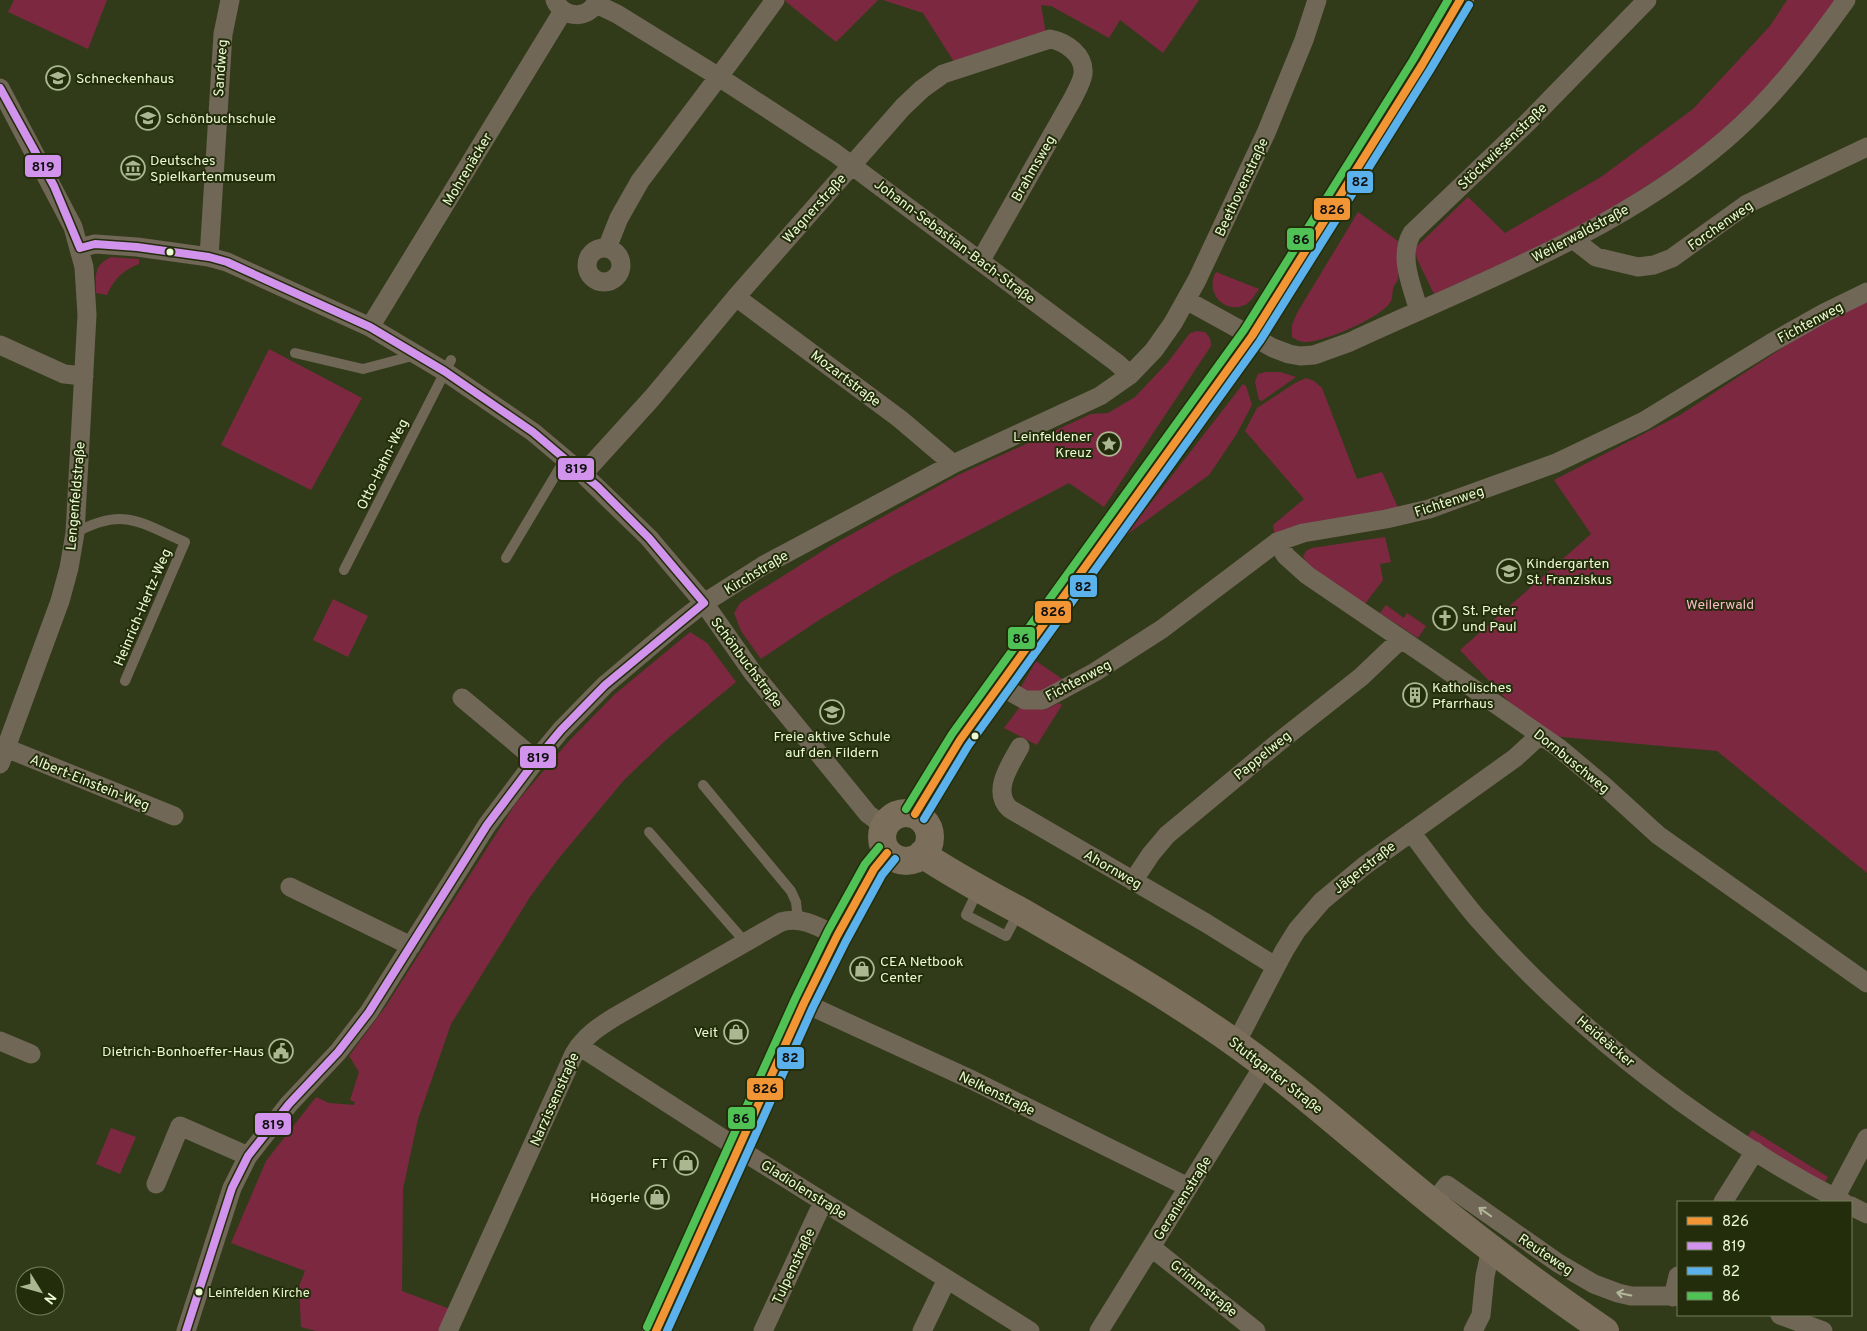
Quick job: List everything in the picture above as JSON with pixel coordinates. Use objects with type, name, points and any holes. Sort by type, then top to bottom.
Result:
[{"type":"main road","points":[[915,814],[960,740],[1252,336],[1422,66],[1460,0]]},
{"type":"main road","points":[[901,813],[915,814],[923,820],[928,828],[930,837],[928,846],[916,859],[901,860],[894,858],[887,853],[882,840],[884,826],[894,816],[901,813]]},
{"type":"main road","points":[[656,1331],[804,1003],[837,936],[874,870],[887,853]]},
{"type":"main road","name":"Stuttgarter Straße","points":[[922,854],[1160,993],[1236,1044],[1264,1064],[1491,1249],[1605,1331]]},
{"type":"street","name":"Sandweg","points":[[209,257],[223,34],[230,0]]},
{"type":"street","points":[[607,248],[619,218],[640,181],[775,0]]},
{"type":"street","name":"Beethovenstraße","points":[[1186,300],[1266,134],[1304,40],[1317,0]]},
{"type":"street","name":"Stöckwiesenstraße","points":[[1419,311],[1405,256],[1407,241],[1412,233],[1527,123],[1647,0]]},
{"type":"street","name":"Weilerwaldstraße","points":[[1252,336],[1273,348],[1300,356],[1314,355],[1341,346],[1574,239],[1625,211],[1678,177],[1726,139],[1794,70],[1846,0]]},
{"type":"street","points":[[559,6],[578,15],[591,10],[597,2]]},
{"type":"street","name":"Johann-Sebastian-Bach-Straße","points":[[597,2],[719,77],[852,166],[980,260],[1117,363],[1130,375]]},
{"type":"street","name":"Mohrenäcker","points":[[370,327],[559,6]]},
{"type":"street","name":"Wagnerstraße","points":[[583,474],[652,398],[736,297],[903,107],[922,89],[943,74],[1050,40],[1059,41],[1075,51],[1082,66],[1083,74]]},
{"type":"street","name":"Brahmsweg","points":[[980,260],[1072,100],[1083,74]]},
{"type":"street","points":[[0,88],[73,227],[80,248]]},
{"type":"street","name":"Forchenweg","points":[[1574,239],[1596,257],[1638,267],[1664,262],[1747,204],[1867,147]]},
{"type":"street","name":"Schönbuchstraße","points":[[80,248],[95,244],[137,247],[209,257],[227,262],[370,327],[417,355],[447,366],[533,432],[583,474],[649,538],[704,603],[753,673],[864,809],[884,826]]},
{"type":"street","name":"Lengenfeldstraße","points":[[3,756],[60,601],[75,533],[87,315],[84,267],[80,248]]},
{"type":"street","name":"Fichtenweg","points":[[1000,686],[1016,696],[1033,701],[1043,700],[1095,672],[1138,645],[1186,612],[1277,542],[1303,533],[1386,520],[1421,512],[1556,463],[1644,421],[1771,343],[1824,313],[1867,292]]},
{"type":"street","name":"Mozartstraße","points":[[736,297],[900,419],[953,464]]},
{"type":"street","points":[[1186,300],[1252,336]]},
{"type":"street","name":"Kirchstraße","points":[[186,1331],[232,1188],[248,1156],[289,1104],[338,1052],[369,1012],[487,825],[561,730],[605,685],[677,624],[704,603],[764,565],[953,464],[1100,396],[1130,375],[1154,350],[1186,300]]},
{"type":"street","points":[[0,345],[64,374],[84,376]]},
{"type":"street","name":"Dornbuschweg","points":[[1277,542],[1286,556],[1307,575],[1540,735],[1591,774],[1658,835],[1867,982]]},
{"type":"street","name":"Pappelweg","points":[[1133,881],[1151,854],[1167,835],[1361,676],[1401,639]]},
{"type":"street","points":[[462,698],[536,760]]},
{"type":"street","name":"Jägerstraße","points":[[1236,1044],[1275,966],[1297,930],[1322,901],[1349,877],[1515,758],[1540,735]]},
{"type":"street","name":"Ahornweg","points":[[1020,747],[1003,781],[1001,797],[1004,804],[1206,923],[1275,966]]},
{"type":"street","name":"Albert-Einstein-Weg","points":[[3,756],[174,816]]},
{"type":"street","name":"Heideäcker","points":[[1411,832],[1478,919],[1518,962],[1553,995],[1643,1072],[1680,1100],[1755,1151],[1841,1201]]},
{"type":"street","points":[[290,888],[411,946]]},
{"type":"street","points":[[798,920],[815,925],[837,936]]},
{"type":"street","name":"Narzissenstraße","points":[[448,1331],[579,1046],[594,1030],[745,942],[781,922],[798,920]]},
{"type":"street","name":"Nelkenstraße","points":[[804,1003],[972,1080],[1188,1187]]},
{"type":"street","points":[[0,1041],[31,1054]]},
{"type":"street","name":"Gladiolenstraße","points":[[579,1046],[739,1149],[1030,1331]]},
{"type":"street","name":"Geranienstraße","points":[[1099,1331],[1264,1064]]},
{"type":"street","points":[[156,1184],[180,1126],[248,1156]]},
{"type":"street","points":[[1843,1201],[1867,1138]]},
{"type":"street","points":[[1724,1201],[1755,1151]]},
{"type":"street","name":"Reuteweg","points":[[1433,1203],[1447,1185],[1558,1263],[1594,1284],[1631,1296],[1675,1296]]},
{"type":"street","name":"Tulpenstraße","points":[[763,1331],[823,1202]]},
{"type":"street","name":"Heideäcker","points":[[1852,1206],[1867,1214]]},
{"type":"street","name":"Grimmstraße","points":[[1151,1247],[1256,1331]]},
{"type":"street","points":[[1473,1331],[1484,1300],[1485,1276],[1491,1249]]},
{"type":"street","points":[[922,1331],[947,1280]]},
{"type":"street","points":[[1675,1296],[1677,1283]]},
{"type":"street","points":[[1783,1316],[1823,1331]]},
{"type":"lane","points":[[295,353],[363,369],[417,355]]},
{"type":"lane","name":"Otto-Hahn-Weg","points":[[344,570],[447,366]]},
{"type":"lane","points":[[506,558],[565,459]]},
{"type":"lane","name":"Heinrich-Hertz-Weg","points":[[75,533],[86,527],[114,519],[129,519],[144,523],[185,542],[125,681]]},
{"type":"lane","points":[[703,785],[791,891],[796,902],[798,920]]},
{"type":"lane","points":[[649,832],[745,942]]},
{"type":"green space","points":[[14,0],[107,0],[88,49],[8,12]]},
{"type":"green space","points":[[786,0],[878,0],[836,42]]},
{"type":"green space","points":[[883,0],[1199,0],[1163,53],[1120,20],[1109,38],[1051,6],[1041,5],[1046,34],[956,65],[923,13]]},
{"type":"green space","points":[[1787,0],[1837,0],[1799,56],[1717,140],[1611,209],[1537,248],[1434,294],[1417,259],[1415,248],[1468,197],[1505,233],[1601,177],[1693,109],[1770,26]]},
{"type":"green space","points":[[1358,212],[1398,241],[1399,275],[1393,288],[1391,301],[1377,314],[1352,328],[1314,341],[1304,342],[1297,340],[1292,337],[1292,325],[1297,313]]},
{"type":"green space","points":[[111,257],[139,259],[139,264],[128,269],[120,276],[107,295],[96,293],[98,268],[105,260]]},
{"type":"green space","points":[[1216,272],[1259,289],[1245,305],[1228,306],[1222,303],[1214,293],[1213,279]]},
{"type":"green space","name":"Weilerwald","points":[[1867,301],[1867,873],[1717,751],[1540,735],[1460,650],[1591,534],[1554,480],[1680,415],[1816,326]]},
{"type":"green space","points":[[1197,331],[1205,332],[1210,338],[1211,346],[1104,507],[1069,483],[895,574],[819,620],[761,659],[741,631],[734,613],[740,603],[832,545],[958,475],[1091,414],[1108,413],[1135,397],[1168,362],[1190,333]]},
{"type":"green space","points":[[269,349],[362,398],[311,490],[221,445]]},
{"type":"green space","points":[[1280,372],[1296,377],[1262,401],[1259,400],[1255,382],[1258,374]]},
{"type":"green space","points":[[1306,378],[1314,381],[1322,388],[1357,479],[1382,472],[1400,512],[1276,535],[1273,525],[1304,499],[1245,431],[1257,408]]},
{"type":"green space","points":[[1243,384],[1246,386],[1252,405],[1236,435],[1209,475],[1125,536]]},
{"type":"green space","points":[[1385,537],[1391,562],[1380,564],[1383,580],[1365,604],[1307,564],[1303,556],[1306,551],[1312,548]]},
{"type":"green space","points":[[333,599],[368,616],[348,657],[313,640]]},
{"type":"green space","points":[[1386,605],[1404,618],[1407,613],[1426,626],[1418,638],[1380,613]]},
{"type":"green space","points":[[690,632],[707,643],[736,682],[667,739],[624,780],[559,858],[530,897],[451,1024],[418,1119],[403,1189],[402,1291],[450,1309],[441,1331],[316,1331],[301,1327],[299,1286],[305,1271],[231,1243],[266,1161],[316,1097],[329,1103],[354,1105],[355,1102],[350,1100],[359,1072],[349,1056],[386,1006],[516,803],[569,741],[615,694]]},
{"type":"green space","points":[[1036,661],[1065,681],[1044,694],[1044,710],[1059,703],[1062,705],[1037,745],[1004,728],[1025,700],[1021,687]]},
{"type":"green space","points":[[111,1128],[136,1137],[120,1174],[96,1164]]},
{"type":"green space","points":[[1752,1130],[1828,1177],[1824,1184],[1747,1137]]},
{"type":"transit line","name":"86","points":[[906,809],[952,734],[1244,330],[1413,60],[1448,0]]},
{"type":"transit line","name":"826","points":[[915,814],[960,740],[1252,336],[1422,65],[1460,0]]},
{"type":"transit line","name":"82","points":[[924,819],[968,746],[1260,341],[1469,5]]},
{"type":"transit line","name":"819","points":[[0,88],[54,186],[80,248]]},
{"type":"transit line","name":"819","points":[[80,248],[95,244],[137,247],[209,257],[227,262],[370,327],[444,371],[533,432],[598,487],[649,538],[704,603]]},
{"type":"transit line","name":"819","points":[[186,1331],[232,1188],[248,1156],[289,1104],[338,1052],[369,1012],[487,825],[536,760],[561,730],[605,685],[704,603]]},
{"type":"transit line","name":"86","points":[[647,1327],[795,999],[828,931],[865,864],[879,847]]},
{"type":"transit line","name":"826","points":[[656,1331],[804,1003],[837,936],[874,869],[887,853]]},
{"type":"transit line","name":"82","points":[[667,1331],[813,1007],[882,875],[895,859]]},
{"type":"place","name":"Schneckenhaus","points":[[58,78]]},
{"type":"place","name":"Schönbuchschule","points":[[148,118]]},
{"type":"place","name":"Deutsches Spielkartenmuseum","points":[[133,168]]},
{"type":"place","name":"Leinfeldener Kreuz","points":[[1109,444]]},
{"type":"place","name":"Kindergarten St. Franziskus","points":[[1509,571]]},
{"type":"place","name":"St. Peter und Paul","points":[[1445,618]]},
{"type":"place","name":"Katholisches Pfarrhaus","points":[[1415,695]]},
{"type":"place","name":"Freie aktive Schule auf den Fildern","points":[[832,712]]},
{"type":"place","name":"CEA Netbook Center","points":[[862,969]]},
{"type":"place","name":"Veit","points":[[736,1032]]},
{"type":"place","name":"Dietrich-Bonhoeffer-Haus","points":[[281,1051]]},
{"type":"place","name":"FT","points":[[686,1163]]},
{"type":"place","name":"Högerle","points":[[657,1197]]},
{"type":"place","name":"Leinfelden Kirche","points":[[199,1292]]}]
